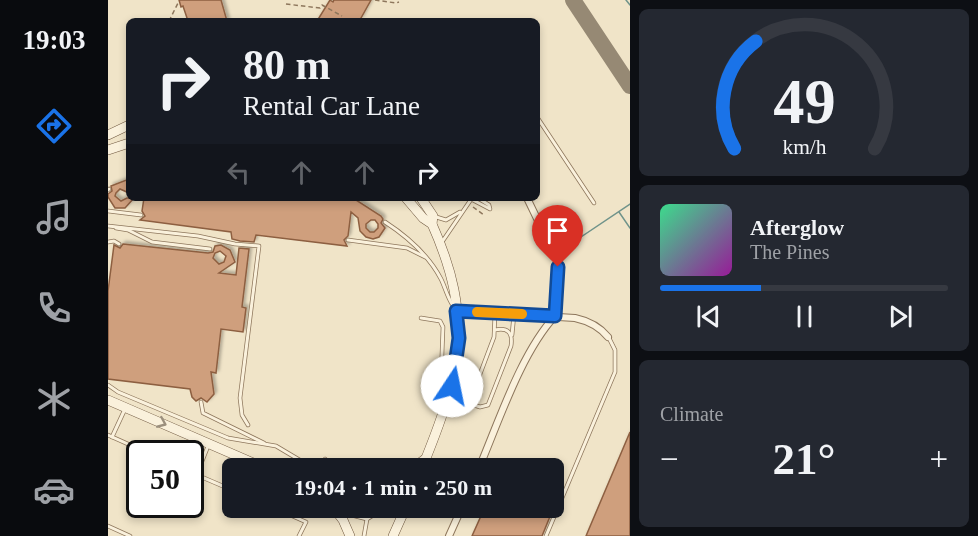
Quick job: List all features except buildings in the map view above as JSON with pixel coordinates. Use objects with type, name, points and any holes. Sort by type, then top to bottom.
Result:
[{"type":"main road","points":[[108,135],[126,126]]},
{"type":"main road","points":[[108,150],[126,144]]},
{"type":"main road","points":[[409,201],[423,218],[432,220]]},
{"type":"main road","points":[[422,201],[432,220],[451,273],[459,338],[456,366],[448,400],[426,458]]},
{"type":"main road","points":[[108,400],[242,458]]},
{"type":"main road","points":[[341,518],[350,536]]},
{"type":"main road","points":[[393,536],[401,518]]},
{"type":"street","points":[[482,458],[525,360],[555,316],[559,274],[557,260],[528,201]]},
{"type":"street","points":[[456,311],[555,316],[591,322],[603,330],[608,337]]},
{"type":"street","points":[[449,536],[457,518]]},
{"type":"lane","points":[[540,122],[594,203]]},
{"type":"lane","points":[[441,244],[470,201]]},
{"type":"lane","points":[[475,201],[490,209],[489,205],[483,201]]},
{"type":"lane","points":[[432,220],[450,219],[464,209]]},
{"type":"lane","points":[[108,211],[141,215]]},
{"type":"lane","points":[[385,222],[413,242],[426,258],[440,278],[456,311]]},
{"type":"lane","points":[[108,226],[198,236],[236,244],[260,246],[240,398],[242,415],[248,426]]},
{"type":"lane","points":[[108,226],[128,230],[152,242],[210,249]]},
{"type":"lane","points":[[348,240],[407,248],[426,258]]},
{"type":"lane","points":[[108,242],[114,241],[119,244]]},
{"type":"lane","points":[[495,313],[495,330],[471,398],[474,405],[480,407],[488,405],[511,346],[514,314]]},
{"type":"lane","points":[[421,318],[438,320],[443,327],[439,427]]},
{"type":"lane","points":[[495,330],[502,328],[509,331],[512,337]]},
{"type":"lane","points":[[546,536],[615,372],[615,350],[608,337]]},
{"type":"lane","points":[[108,385],[118,392],[228,438],[266,444]]},
{"type":"lane","points":[[201,402],[203,413],[298,458]]},
{"type":"lane","points":[[125,408],[110,436],[126,443]]},
{"type":"lane","points":[[204,456],[209,444]]},
{"type":"lane","points":[[421,458],[428,453]]},
{"type":"lane","points":[[204,478],[222,486]]},
{"type":"lane","points":[[297,518],[306,522],[300,536]]},
{"type":"lane","points":[[363,518],[367,519],[364,536]]},
{"type":"lane","points":[[108,526],[130,536]]},
{"type":"path","points":[[375,0],[399,2]]},
{"type":"path","points":[[170,18],[179,1]]},
{"type":"path","points":[[286,3],[320,8],[322,5],[342,16]]},
{"type":"waterway","points":[[626,0],[630,5]]},
{"type":"waterway","points":[[566,247],[630,204]]},
{"type":"waterway","points":[[619,212],[630,228]]},
{"type":"taxiway","points":[[573,0],[630,86]]},
{"type":"slow traffic","points":[[477,312],[522,314]]},
{"type":"route","points":[[452,386],[459,338],[456,311],[555,316],[558,267]]}]
